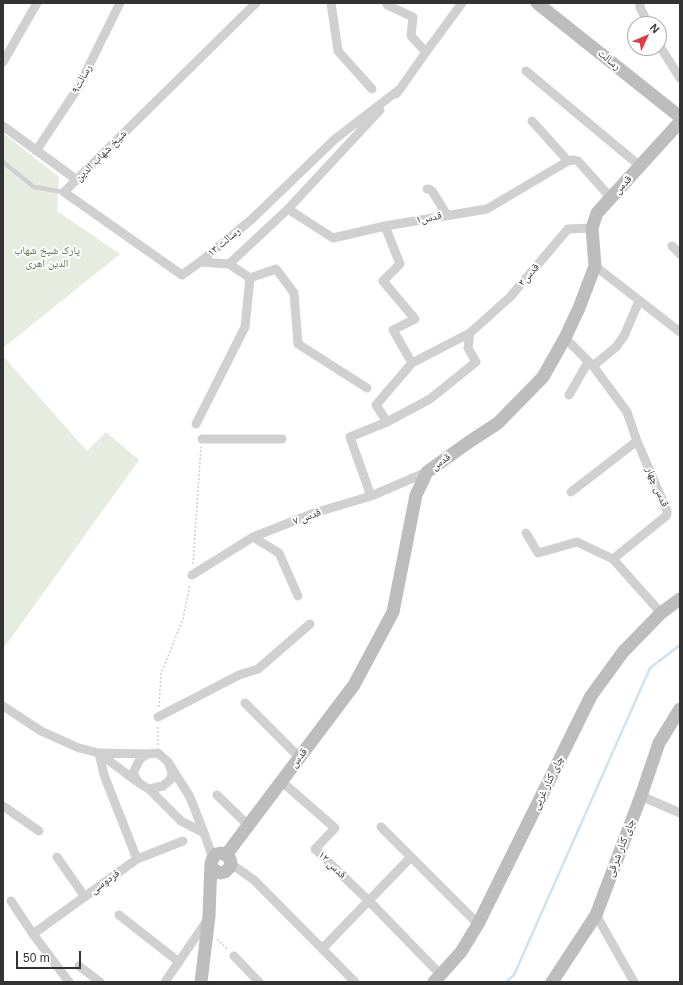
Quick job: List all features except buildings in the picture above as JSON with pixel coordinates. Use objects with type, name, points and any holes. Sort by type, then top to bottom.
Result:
[{"type":"street","points":[[3,62],[37,3]]},
{"type":"street","name":"رسالت۹","points":[[36,151],[78,88],[120,3]]},
{"type":"street","name":"شیخ شهاب الدین","points":[[200,262],[182,275],[64,192],[256,3]]},
{"type":"street","points":[[331,3],[338,51],[372,90]]},
{"type":"street","points":[[387,3],[387,5],[413,17],[411,36],[426,52]]},
{"type":"street","name":"رسالت ۱۳","points":[[200,262],[229,264],[288,208],[400,89],[462,3]]},
{"type":"street","name":"رسالت","points":[[537,3],[680,117]]},
{"type":"street","points":[[640,3],[640,7],[644,16]]},
{"type":"street","points":[[666,56],[680,78]]},
{"type":"street","points":[[526,71],[640,166]]},
{"type":"street","name":"رسالت ۱۳","points":[[200,262],[252,220],[335,139],[400,89]]},
{"type":"street","points":[[532,121],[568,161],[578,161],[611,198]]},
{"type":"street","name":"قدس","points":[[165,982],[208,922],[219,886],[229,862],[249,826],[281,781],[354,685],[393,612],[416,494],[427,472],[498,423],[543,377],[565,338],[579,308],[595,266],[592,228],[597,213],[680,122]]},
{"type":"street","points":[[3,126],[77,180]]},
{"type":"street","name":"قدس۱","points":[[288,208],[333,238],[385,226],[487,209],[568,161]]},
{"type":"street","points":[[426,189],[432,191],[448,215]]},
{"type":"street","points":[[385,226],[400,264],[383,281],[415,318],[393,330],[412,363]]},
{"type":"street","name":"قدس۳","points":[[387,422],[376,405],[412,363],[470,333],[510,297],[568,228],[592,228]]},
{"type":"street","points":[[672,246],[680,254]]},
{"type":"street","points":[[229,264],[250,278]]},
{"type":"street","points":[[595,266],[680,332]]},
{"type":"street","points":[[250,278],[276,269],[294,293],[298,344],[367,388]]},
{"type":"street","points":[[196,424],[245,327],[250,278]]},
{"type":"street","points":[[569,395],[590,364],[616,347],[624,336],[639,300]]},
{"type":"street","points":[[371,496],[350,437],[387,422],[430,399],[476,362],[468,348],[470,333]]},
{"type":"street","name":"قدس چهار","points":[[565,338],[590,364],[627,412],[637,441],[667,511],[666,516],[613,558]]},
{"type":"street","points":[[202,439],[282,438]]},
{"type":"street","points":[[571,492],[637,441]]},
{"type":"street","name":"قدس ۷","points":[[192,575],[253,537],[314,513],[371,496],[427,472]]},
{"type":"street","points":[[526,533],[538,553],[577,542],[613,558],[661,613]]},
{"type":"street","points":[[253,537],[279,552],[298,596]]},
{"type":"street","name":"چای کنار غربی","points":[[438,979],[461,952],[478,924],[591,696],[623,652],[661,613],[680,599]]},
{"type":"street","points":[[158,717],[239,675],[258,669],[310,624]]},
{"type":"street","points":[[245,703],[299,757]]},
{"type":"street","points":[[3,706],[41,731],[79,748],[99,753],[158,753],[168,762],[172,772],[171,779],[163,786],[149,789]]},
{"type":"street","name":"چای کنار شرقی","points":[[552,982],[596,915],[641,796],[659,743],[680,710]]},
{"type":"street","points":[[99,753],[149,789],[181,821],[204,833]]},
{"type":"street","points":[[99,753],[104,775],[136,860]]},
{"type":"street","points":[[139,783],[133,773],[140,759],[147,754]]},
{"type":"street","name":"قدس","points":[[168,762],[190,797],[204,833],[212,860],[202,982]]},
{"type":"street","name":"قدس ۱۲","points":[[281,781],[335,828],[315,849],[369,901]]},
{"type":"street","points":[[217,795],[249,826]]},
{"type":"street","points":[[641,796],[680,813]]},
{"type":"street","points":[[3,806],[39,831]]},
{"type":"street","points":[[381,827],[478,924]]},
{"type":"street","name":"فردوسی","points":[[34,934],[136,860],[183,840]]},
{"type":"street","points":[[212,860],[216,854],[221,853],[229,862],[254,880],[355,982]]},
{"type":"street","points":[[57,857],[85,897]]},
{"type":"street","points":[[322,949],[411,857]]},
{"type":"street","points":[[10,901],[69,982]]},
{"type":"street","points":[[369,901],[438,979]]},
{"type":"street","points":[[119,915],[179,962]]},
{"type":"street","points":[[596,915],[634,982]]},
{"type":"street","points":[[234,956],[259,982]]},
{"type":"street","points":[[79,966],[100,982]]},
{"type":"lane","points":[[3,162],[34,187],[64,192]]},
{"type":"path","points":[[158,753],[158,717],[161,674],[183,619],[192,575],[202,439]]},
{"type":"path","points":[[208,922],[234,956]]},
{"type":"green space","name":"پارک شیخ شهاب الدین اهری","points":[[3,133],[59,177],[57,211],[120,254],[3,348]]},
{"type":"green space","points":[[3,356],[87,451],[106,432],[139,460],[3,649]]},
{"type":"waterway","points":[[506,982],[514,975],[650,668],[680,645]]}]
